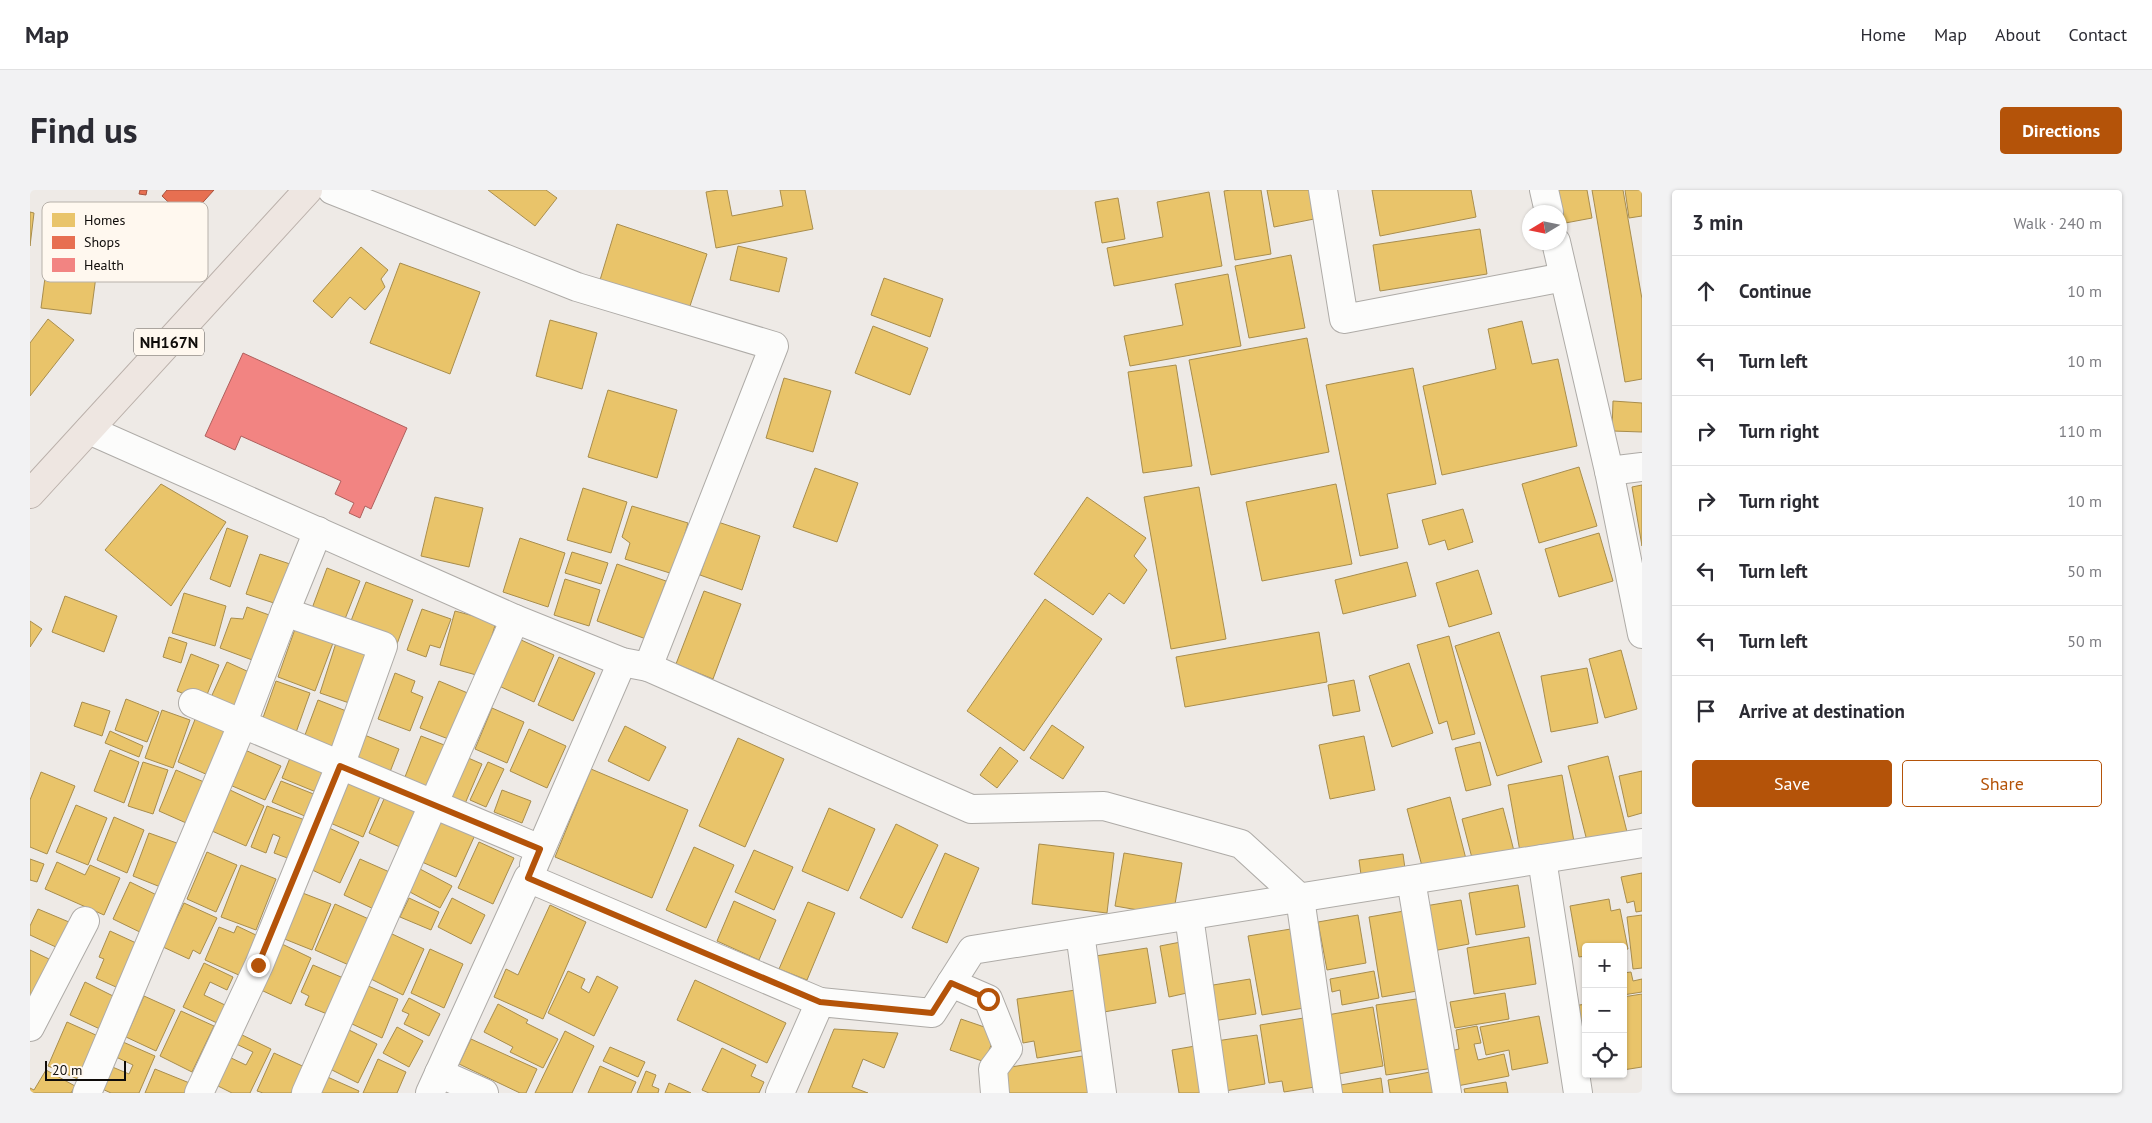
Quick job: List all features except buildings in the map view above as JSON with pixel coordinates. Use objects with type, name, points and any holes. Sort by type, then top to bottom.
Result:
[{"type":"highway","name":"NH167N","points":[[30,494],[308,190]]},
{"type":"street","points":[[332,190],[577,287],[774,346],[635,665],[540,849],[435,1083],[484,1093]]},
{"type":"street","points":[[1323,190],[1344,319],[1564,277]]},
{"type":"street","points":[[1544,190],[1547,205]]},
{"type":"street","points":[[1558,250],[1609,471],[1642,634]]},
{"type":"street","points":[[89,430],[515,619],[635,665],[971,809],[1104,806],[1241,844],[1300,898],[1328,1093]]},
{"type":"street","points":[[1609,471],[1642,467]]},
{"type":"street","points":[[87,1093],[242,724],[318,531]]},
{"type":"street","points":[[199,1093],[258,965],[340,766],[383,646],[285,612]]},
{"type":"street","points":[[306,1093],[515,619]]},
{"type":"street","points":[[192,703],[540,849]]},
{"type":"street","points":[[528,878],[820,1002],[932,1013],[972,950],[1642,843]]},
{"type":"street","points":[[1542,859],[1578,1093]]},
{"type":"street","points":[[1411,880],[1446,1093]]},
{"type":"street","points":[[1189,916],[1214,1093]]},
{"type":"street","points":[[30,1027],[85,921]]},
{"type":"street","points":[[1080,933],[1102,1093]]},
{"type":"street","points":[[951,983],[988,999],[1008,1049],[993,1069],[995,1093]]},
{"type":"street","points":[[780,1093],[820,1002]]},
{"type":"route","points":[[258,965],[340,766],[540,849],[528,878],[820,1002],[932,1013],[951,983],[988,999]]}]
